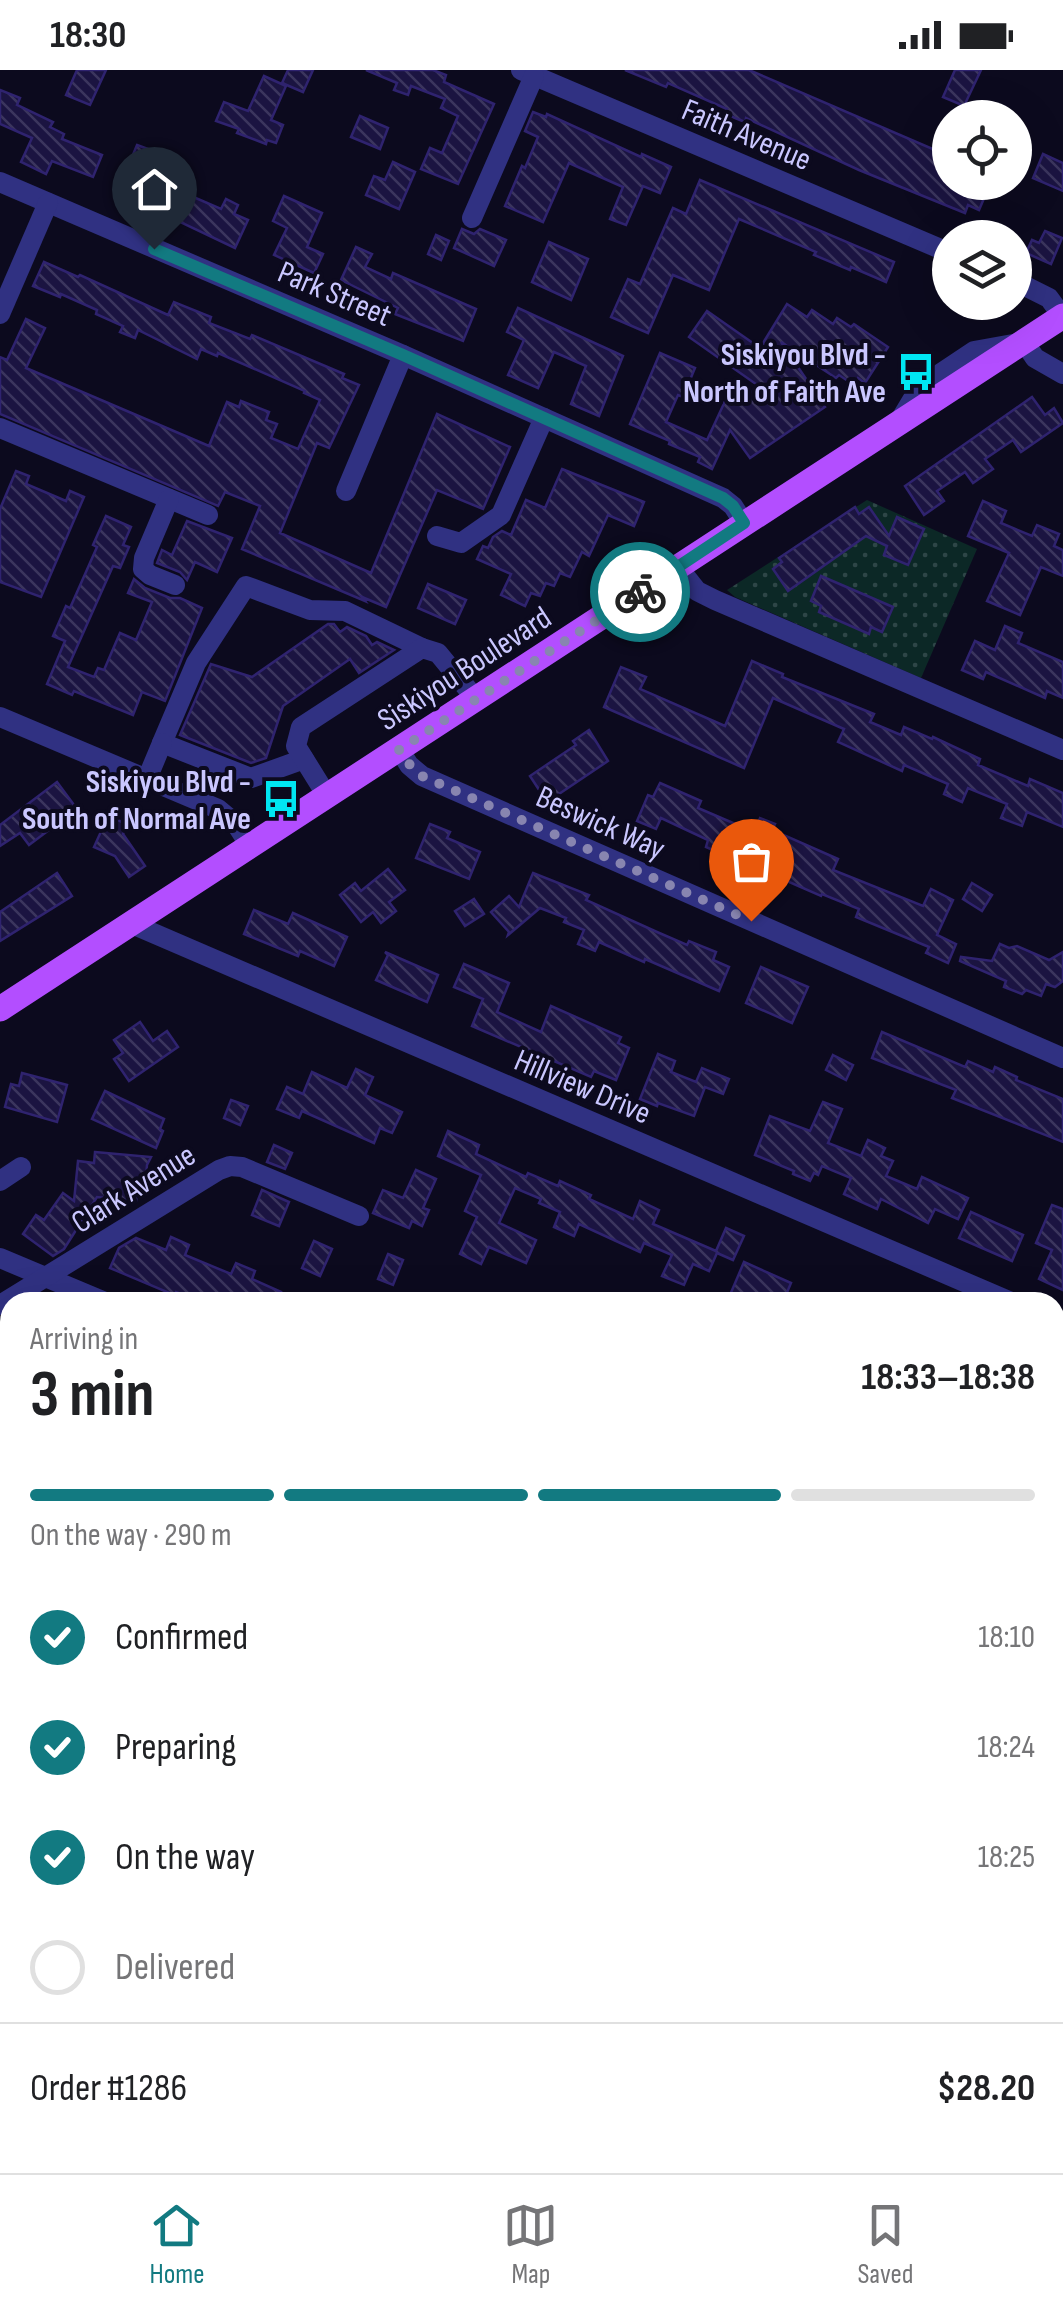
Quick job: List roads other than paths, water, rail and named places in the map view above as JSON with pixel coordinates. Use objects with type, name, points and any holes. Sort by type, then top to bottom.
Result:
[{"type":"main road","name":"Siskiyou Boulevard","points":[[0,1010],[1062,316]]},
{"type":"street","points":[[472,218],[537,74]]},
{"type":"street","name":"Faith Avenue","points":[[537,74],[932,245]]},
{"type":"street","name":"Park Street","points":[[0,182],[723,498],[744,523]]},
{"type":"street","points":[[0,314],[48,203]]},
{"type":"street","points":[[1032,290],[1049,298],[1062,316]]},
{"type":"street","points":[[1024,342],[1035,358],[1063,374]]},
{"type":"street","points":[[346,491],[403,355]]},
{"type":"street","points":[[437,536],[462,544],[501,515],[544,418]]},
{"type":"street","points":[[0,428],[208,516]]},
{"type":"street","points":[[170,499],[144,558],[144,569],[175,585]]},
{"type":"street","points":[[678,568],[697,591],[715,600],[1063,750]]},
{"type":"street","points":[[146,779],[196,663],[246,586],[310,610],[346,611],[438,653],[475,698]]},
{"type":"street","points":[[327,796],[296,746],[301,727],[422,648]]},
{"type":"street","points":[[0,717],[226,814],[250,846]]},
{"type":"street","points":[[162,743],[251,778],[304,759]]},
{"type":"street","name":"Beswick Way","points":[[399,750],[422,776],[1063,1058]]},
{"type":"street","name":"Hillview Drive","points":[[132,924],[989,1292]]},
{"type":"street","name":"Clark Avenue","points":[[21,1292],[230,1166],[242,1167],[359,1216]]},
{"type":"street","points":[[0,1181],[21,1167]]},
{"type":"street","points":[[0,1258],[76,1292]]},
{"type":"place","name":"Siskiyou Blvd - North of Faith Ave","points":[[916,372]]},
{"type":"place","name":"Siskiyou Blvd - South of Normal Ave","points":[[281,799]]}]
